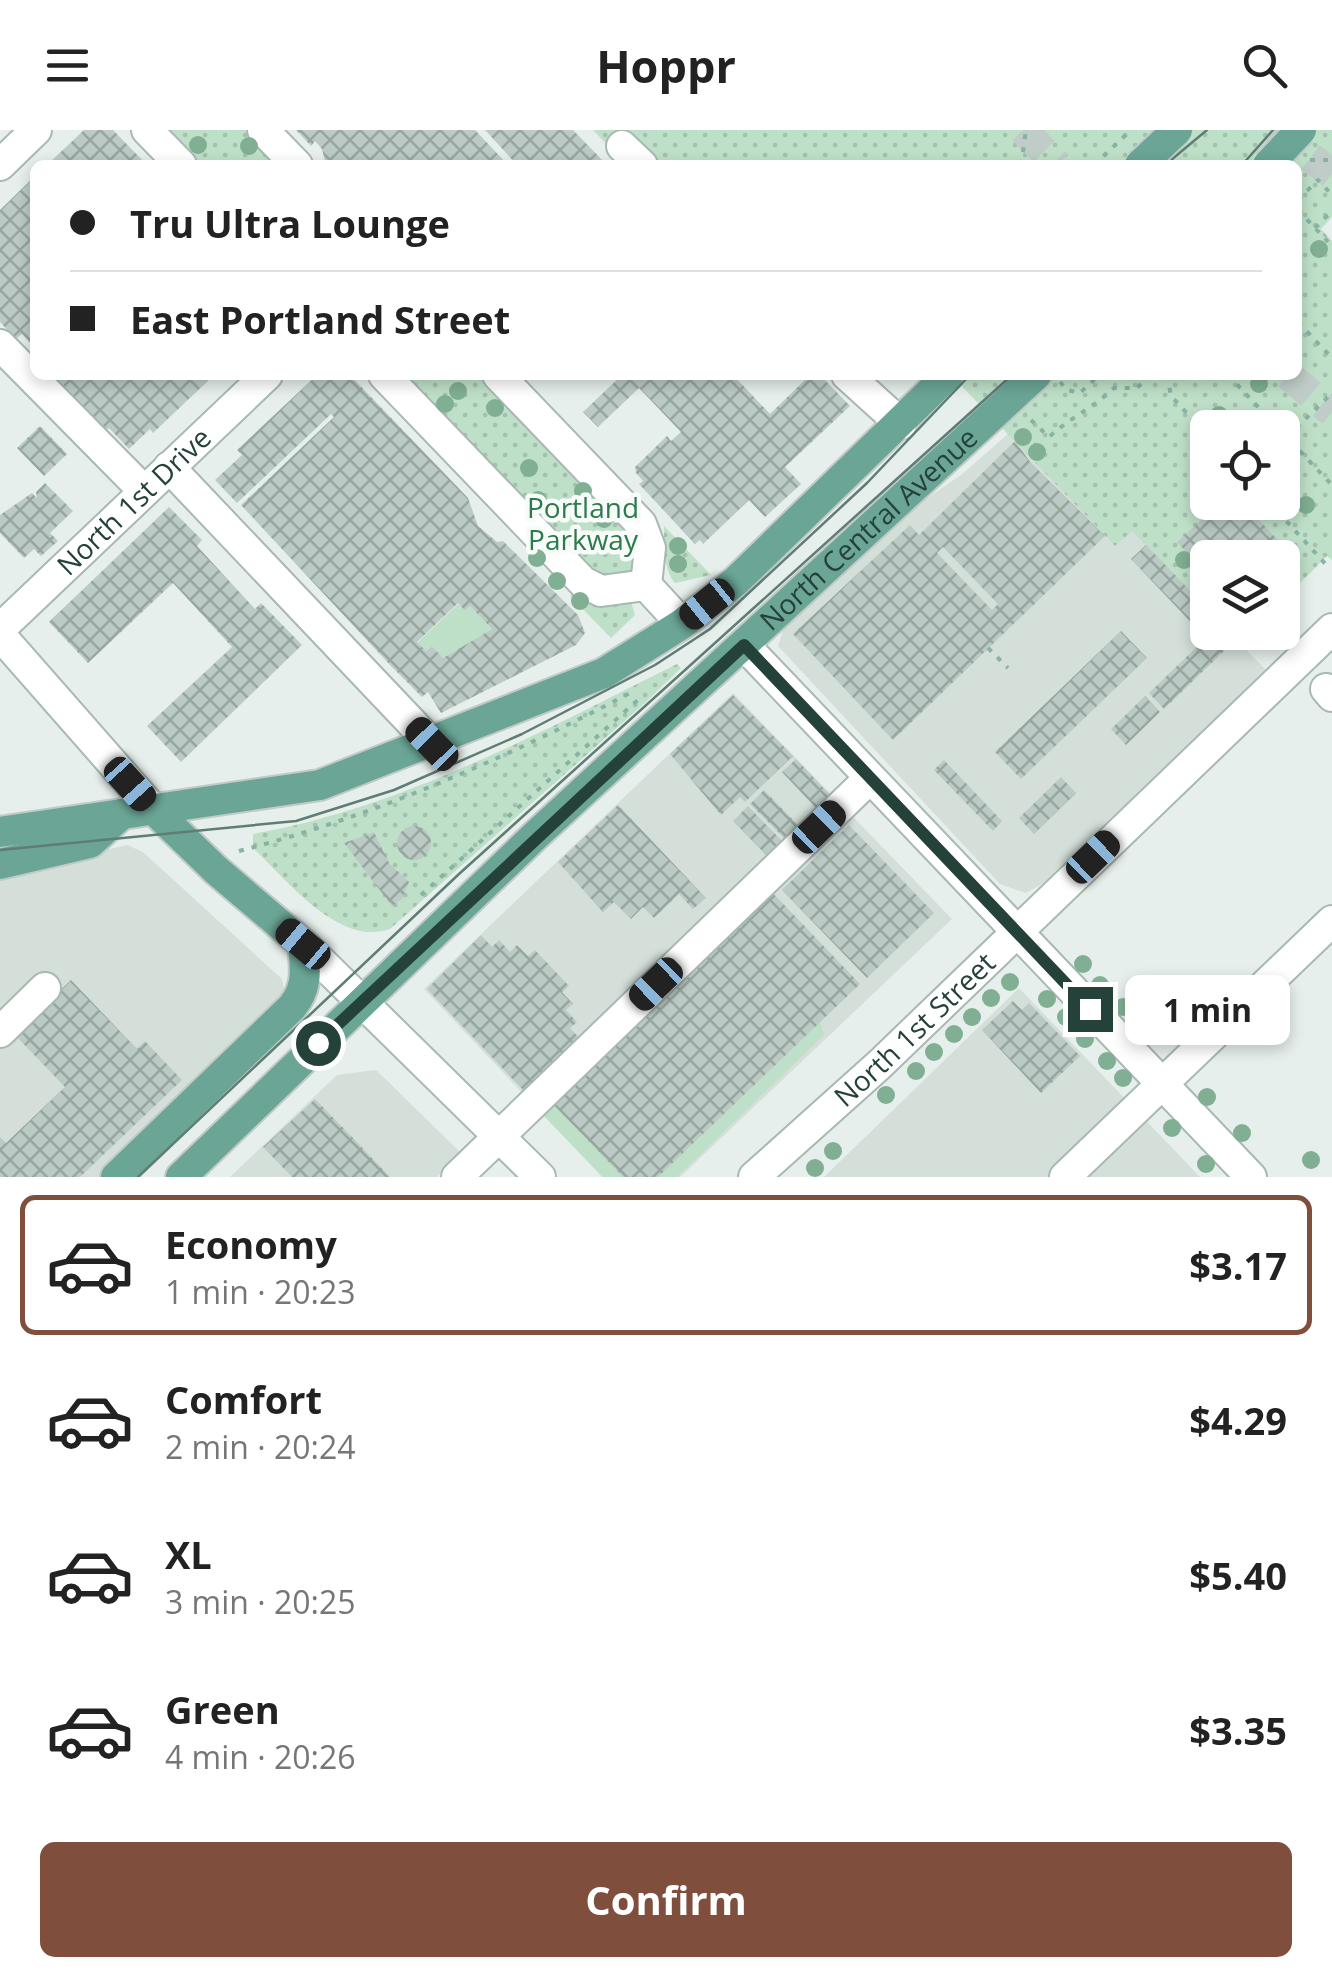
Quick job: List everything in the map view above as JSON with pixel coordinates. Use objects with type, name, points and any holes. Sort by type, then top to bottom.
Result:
[{"type":"main road","points":[[1145,160],[1177,130]]},
{"type":"main road","points":[[1273,160],[1301,130]]},
{"type":"main road","name":"North Central Avenue","points":[[0,832],[320,784],[432,744],[604,673],[682,624],[736,581],[943,380]]},
{"type":"main road","name":"North Central Avenue","points":[[181,1177],[361,1001],[1031,380]]},
{"type":"main road","points":[[0,864],[90,843],[137,811],[216,870],[303,944],[306,972],[302,994],[292,1007],[116,1177]]},
{"type":"street","points":[[0,165],[36,130]]},
{"type":"street","points":[[147,130],[176,160]]},
{"type":"street","points":[[263,130],[292,160]]},
{"type":"street","points":[[0,345],[30,375]]},
{"type":"street","points":[[35,380],[144,491]]},
{"type":"street","name":"North 1st Drive","points":[[0,632],[262,380]]},
{"type":"street","points":[[389,380],[583,582],[601,591],[646,585]]},
{"type":"street","points":[[503,380],[641,524],[650,548],[646,585],[682,624]]},
{"type":"street","points":[[853,380],[901,424]]},
{"type":"street","points":[[169,467],[432,744]]},
{"type":"street","name":"North 1st Street","points":[[754,1177],[879,1065],[1332,629]]},
{"type":"street","points":[[0,632],[137,811]]},
{"type":"street","points":[[744,645],[1251,1177]]},
{"type":"street","points":[[457,1177],[870,778]]},
{"type":"street","points":[[1065,1177],[1332,920]]},
{"type":"street","points":[[303,944],[540,1177]]},
{"type":"street","points":[[0,1032],[45,988]]},
{"type":"path","points":[[1022,160],[1026,130]]},
{"type":"path","points":[[1099,160],[1131,130]]},
{"type":"path","points":[[1318,159],[1332,160]]},
{"type":"path","points":[[1302,196],[1318,180],[1332,195]]},
{"type":"path","points":[[1315,228],[1332,211]]},
{"type":"path","points":[[1302,214],[1332,246]]},
{"type":"path","points":[[1302,326],[1332,358]]},
{"type":"path","points":[[1067,390],[1080,393],[1094,380]]},
{"type":"path","points":[[1031,420],[1049,437],[1080,410],[1092,409],[1114,388],[1137,388],[1145,380]]},
{"type":"path","points":[[1168,380],[1171,396],[1190,417]]},
{"type":"path","points":[[1233,380],[1261,410]]},
{"type":"path","points":[[1300,418],[1332,393]]},
{"type":"path","points":[[1300,451],[1332,485]]},
{"type":"path","points":[[1286,520],[1330,568]]},
{"type":"path","points":[[988,648],[1008,668]]},
{"type":"path","points":[[239,851],[386,803],[545,738],[632,692]]},
{"type":"path","points":[[421,895],[640,698]]},
{"type":"shaded area","points":[[1008,434],[1115,546],[1132,530],[1190,591],[1190,650],[1247,650],[1266,670],[1042,884],[1026,893],[1000,884],[778,646],[783,630],[914,507],[961,475]]},
{"type":"shaded area","points":[[733,693],[952,919],[680,1177],[602,1177],[424,989]]},
{"type":"shaded area","points":[[128,845],[144,853],[282,979],[285,994],[105,1177],[0,1177],[0,871]]},
{"type":"shaded area","points":[[1019,988],[1200,1177],[824,1177]]},
{"type":"shaded area","points":[[376,1070],[461,1153],[437,1177],[230,1177],[337,1075]]},
{"type":"green space","points":[[163,130],[249,130],[277,160],[192,160]]},
{"type":"green space","points":[[593,130],[1332,130],[1332,217],[1321,229],[1332,241],[1332,560],[1327,556],[1300,583],[1300,540],[1190,540],[1190,591],[1132,531],[1115,546],[956,380],[1302,380],[1302,160],[621,160]]},
{"type":"green space","name":"Portland Parkway","points":[[402,380],[489,380],[643,548],[633,575],[604,584]]},
{"type":"green space","name":"Portland Parkway","points":[[664,526],[711,575],[675,583],[666,563]]},
{"type":"green space","name":"Portland Parkway","points":[[575,590],[631,602],[635,615],[611,638],[570,596]]},
{"type":"green space","points":[[458,604],[465,611],[470,606],[492,629],[443,658],[432,646],[426,651],[417,643]]},
{"type":"green space","points":[[677,664],[681,668],[646,702],[390,929],[371,932],[333,920],[253,848],[253,834],[364,806],[418,786],[523,741]]},
{"type":"green space","points":[[820,1022],[824,1035],[677,1177],[658,1177]]},
{"type":"green space","points":[[549,1100],[623,1177],[603,1177],[542,1114]]},
{"type":"building","points":[[84,130],[113,130],[142,160],[52,160]]},
{"type":"building","points":[[296,130],[475,130],[503,160],[325,160],[315,141],[311,146]]},
{"type":"building","points":[[485,130],[573,130],[602,160],[512,160]]},
{"type":"building","points":[[30,181],[30,343],[22,334],[16,339],[0,322],[0,210]]},
{"type":"building","points":[[55,380],[209,380],[153,433],[150,429],[129,449],[109,428],[104,432]]},
{"type":"building","points":[[312,380],[355,380],[468,498],[478,526],[497,542],[503,541],[578,615],[585,633],[576,645],[441,713],[428,692],[422,697],[392,667],[241,505],[334,417],[331,414],[237,503],[215,480],[242,455],[237,450]],"holes":[[[458,603],[465,611],[470,606],[492,629],[443,658],[432,646],[426,651],[417,642]]]},
{"type":"building","points":[[617,380],[738,380],[770,414],[805,380],[825,380],[850,406],[785,467],[801,484],[765,517],[749,500],[703,544],[700,540],[695,544],[639,484],[643,481],[636,473],[635,467],[667,436],[671,441],[681,432],[639,388],[598,427],[583,412]]},
{"type":"building","points":[[40,426],[67,454],[44,476],[17,448]]},
{"type":"building","points":[[1015,441],[1031,463],[1105,536],[893,740],[793,634],[910,525],[919,535]],"holes":[[[943,547],[998,604],[992,610],[937,553]]]},
{"type":"building","points":[[45,483],[73,511],[50,533],[58,541],[41,556],[34,549],[24,558],[0,533],[0,515],[32,493],[37,498],[36,492]]},
{"type":"building","points":[[169,507],[202,540],[197,546],[255,609],[261,603],[302,645],[181,762],[147,726],[232,647],[173,583],[88,663],[49,622]]},
{"type":"building","points":[[1201,520],[1259,520],[1278,540],[1190,540],[1190,556],[1177,542]]},
{"type":"building","points":[[1146,545],[1190,590],[1190,621],[1131,559]]},
{"type":"building","points":[[1121,631],[1147,658],[1021,779],[995,752]]},
{"type":"building","points":[[1194,650],[1224,651],[1164,709],[1149,693]]},
{"type":"building","points":[[733,695],[793,756],[745,802],[740,797],[721,815],[670,754]]},
{"type":"building","points":[[1145,696],[1160,712],[1126,745],[1111,729]]},
{"type":"building","points":[[796,759],[830,795],[816,808],[782,772]]},
{"type":"building","points":[[944,760],[1002,821],[993,831],[934,770]]},
{"type":"building","points":[[1061,777],[1076,793],[1034,834],[1019,818]]},
{"type":"building","points":[[764,790],[798,825],[784,838],[750,804]]},
{"type":"building","points":[[618,805],[706,898],[693,909],[679,894],[654,918],[643,907],[631,919],[614,902],[603,912],[558,862]]},
{"type":"building","points":[[748,806],[784,843],[769,858],[733,821]]},
{"type":"building","points":[[849,825],[934,913],[867,978],[782,890]]},
{"type":"building","points":[[414,826],[426,831],[431,843],[426,855],[414,860],[402,855],[397,843],[402,831]]},
{"type":"building","points":[[374,832],[389,863],[409,882],[402,899],[392,906],[344,843]]},
{"type":"building","points":[[769,889],[860,984],[658,1177],[623,1177],[549,1100]]},
{"type":"building","points":[[481,935],[492,947],[499,940],[510,952],[517,945],[528,956],[535,950],[569,986],[562,992],[573,1004],[566,1010],[577,1022],[570,1028],[581,1040],[525,1092],[427,989]]},
{"type":"building","points":[[71,980],[137,1049],[145,1041],[182,1080],[80,1177],[0,1177],[0,1137],[6,1143],[65,1087],[14,1034]]},
{"type":"building","points":[[1013,1001],[1022,1010],[1029,1003],[1080,1056],[1041,1093],[982,1030]]},
{"type":"building","points":[[315,1099],[390,1177],[292,1177],[263,1147]]},
{"type":"tunnel","points":[[1023,130],[1052,160]]},
{"type":"tunnel","points":[[1275,130],[1332,174]]},
{"type":"tunnel","points":[[1294,380],[1332,412]]},
{"type":"tram line","points":[[1171,160],[1207,130]]},
{"type":"tram line","points":[[1246,160],[1273,130]]},
{"type":"tram line","points":[[0,850],[296,821],[394,790],[522,734],[655,665],[710,629],[867,483],[965,380]]},
{"type":"tram line","points":[[138,1177],[459,874],[1006,380]]},
{"type":"route","points":[[318,1043],[744,645],[1090,1009]]}]
